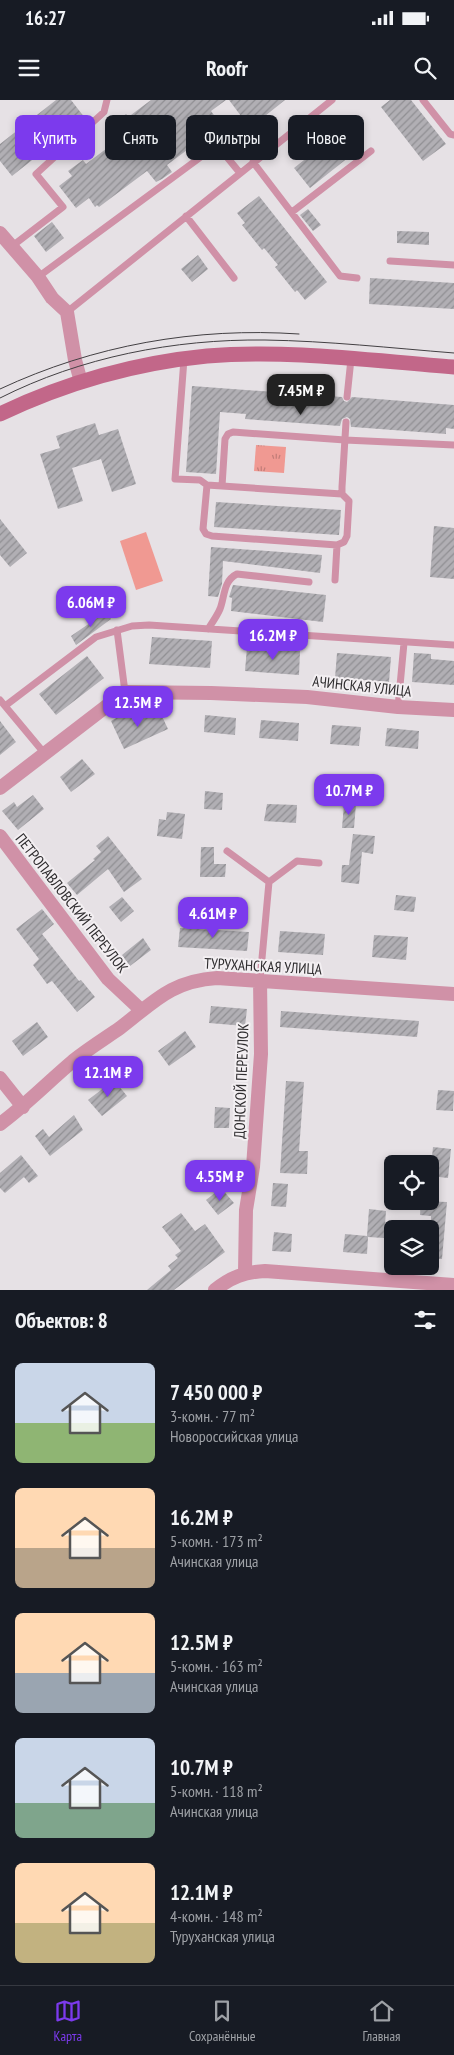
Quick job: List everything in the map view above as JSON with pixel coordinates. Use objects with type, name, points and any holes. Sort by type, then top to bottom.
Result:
[{"type":"main road","points":[[0,414],[27,401],[81,382],[146,365],[184,359],[226,355],[271,354],[454,367]]},
{"type":"street","points":[[4,242],[38,277],[52,298],[67,312],[75,360],[81,382]]},
{"type":"street","points":[[0,788],[125,692]]},
{"type":"street","name":"АЧИНСКАЯ УЛИЦА","points":[[125,692],[307,697],[398,707],[454,710]]},
{"type":"street","name":"ПЕТРОПАВЛОВСКИЙ ПЕРЕУЛОК","points":[[0,836],[108,979],[140,1010]]},
{"type":"street","name":"ТУРУХАНСКАЯ УЛИЦА","points":[[0,1124],[23,1107],[74,1061],[140,1010],[175,987],[196,979],[260,980],[454,994]]},
{"type":"street","name":"ДОНСКОЙ ПЕРЕУЛОК","points":[[245,1272],[246,1210],[253,1167],[261,1054],[260,980]]},
{"type":"street","points":[[0,1078],[23,1107]]},
{"type":"street","points":[[215,1290],[228,1280],[245,1272],[265,1271],[454,1285]]},
{"type":"lane","points":[[4,242],[63,207],[36,174],[104,112],[107,100]]},
{"type":"lane","points":[[67,312],[332,100]]},
{"type":"lane","points":[[423,100],[450,134],[454,135]]},
{"type":"lane","points":[[38,277],[217,145],[240,173]]},
{"type":"lane","points":[[292,212],[371,151]]},
{"type":"lane","points":[[253,162],[340,276],[357,278]]},
{"type":"lane","points":[[186,216],[234,278]]},
{"type":"lane","points":[[390,261],[454,265]]},
{"type":"lane","points":[[184,359],[175,478],[200,480],[207,485],[342,494],[349,501],[347,536],[344,542],[337,545],[206,534],[203,528],[207,485]]},
{"type":"lane","points":[[348,397],[351,359]]},
{"type":"lane","points":[[342,494],[346,422]]},
{"type":"lane","points":[[222,486],[225,439],[228,434],[233,432],[454,445]]},
{"type":"lane","points":[[335,580],[337,545]]},
{"type":"lane","points":[[208,629],[220,608],[227,582],[237,574],[309,582]]},
{"type":"lane","points":[[5,706],[78,648],[96,637],[118,630],[148,625],[454,645]]},
{"type":"lane","points":[[118,630],[125,692]]},
{"type":"lane","points":[[398,707],[404,643]]},
{"type":"lane","points":[[0,700],[45,755]]},
{"type":"lane","points":[[227,851],[269,882]]},
{"type":"lane","points":[[260,980],[269,882],[297,861],[320,863]]},
{"type":"green space","points":[[256,445],[286,447],[284,473],[254,471]]},
{"type":"green space","points":[[146,532],[163,581],[136,590],[120,541]]},
{"type":"building","points":[[56,100],[71,100],[83,115],[37,115]]},
{"type":"building","points":[[151,100],[226,100],[211,111],[214,115],[186,115],[186,151],[176,158],[176,115],[131,115]]},
{"type":"building","points":[[229,100],[285,100],[266,115],[240,115]]},
{"type":"building","points":[[390,100],[411,100],[446,144],[423,161],[381,107]]},
{"type":"building","points":[[15,132],[15,160],[32,160],[12,176],[0,161],[0,144]]},
{"type":"building","points":[[105,150],[105,160],[174,160],[167,165],[172,172],[156,182],[147,171],[99,207],[97,205],[95,207],[89,198],[76,208],[59,186],[72,176],[68,171],[83,160],[86,164],[91,160],[95,160],[95,157]]},
{"type":"building","points":[[304,160],[345,160],[310,188],[294,168]]},
{"type":"building","points":[[259,196],[327,282],[305,300],[297,290],[295,292],[275,267],[278,265],[264,248],[262,250],[242,225],[245,223],[237,213]]},
{"type":"building","points":[[308,209],[321,225],[313,231],[300,215]]},
{"type":"building","points":[[52,222],[64,238],[46,252],[34,236]]},
{"type":"building","points":[[397,231],[429,232],[429,245],[397,243]]},
{"type":"building","points":[[198,255],[208,269],[192,282],[181,269]]},
{"type":"building","points":[[370,278],[454,283],[454,309],[369,304]]},
{"type":"building","points":[[192,386],[342,397],[347,402],[352,397],[454,405],[454,429],[446,428],[446,434],[351,427],[350,419],[347,417],[342,419],[340,426],[245,419],[246,414],[220,412],[216,474],[186,472]]},
{"type":"building","points":[[95,423],[99,435],[118,429],[136,484],[112,492],[101,459],[72,468],[83,501],[58,509],[40,454],[60,448],[56,436]]},
{"type":"building","points":[[216,502],[341,510],[339,535],[214,527]]},
{"type":"building","points":[[0,519],[27,553],[10,567],[0,555]]},
{"type":"building","points":[[434,526],[454,528],[454,579],[430,577]]},
{"type":"building","points":[[211,547],[322,555],[320,573],[223,561],[222,584],[218,597],[208,596]]},
{"type":"building","points":[[233,585],[326,595],[323,622],[231,611],[232,598],[229,597]]},
{"type":"building","points":[[106,612],[111,619],[76,645],[71,636]]},
{"type":"building","points":[[152,637],[212,641],[210,668],[149,664]]},
{"type":"building","points":[[247,647],[300,651],[299,675],[245,671]]},
{"type":"building","points":[[337,653],[391,657],[389,682],[335,678]]},
{"type":"building","points":[[414,653],[431,654],[431,659],[454,661],[454,685],[412,682]]},
{"type":"building","points":[[87,656],[104,678],[56,715],[39,694]]},
{"type":"building","points":[[159,710],[168,729],[124,749],[111,721],[128,711],[134,722]]},
{"type":"building","points":[[205,715],[236,718],[235,735],[204,732]]},
{"type":"building","points":[[261,720],[299,723],[298,741],[259,738]]},
{"type":"building","points":[[0,721],[16,742],[0,755]]},
{"type":"building","points":[[332,725],[361,727],[359,746],[330,744]]},
{"type":"building","points":[[387,728],[419,731],[418,749],[385,746]]},
{"type":"building","points":[[82,759],[95,774],[71,792],[60,777]]},
{"type":"building","points":[[205,791],[223,793],[222,810],[204,809]]},
{"type":"building","points":[[33,795],[44,809],[18,830],[2,811],[14,802],[17,807]]},
{"type":"building","points":[[267,804],[297,805],[296,823],[264,821]]},
{"type":"building","points":[[344,804],[356,804],[354,828],[342,828]]},
{"type":"building","points":[[167,812],[185,814],[182,839],[157,836],[159,819],[166,820]]},
{"type":"building","points":[[353,834],[375,836],[373,854],[362,852],[359,884],[341,882],[342,865],[349,865]]},
{"type":"building","points":[[108,836],[142,879],[124,892],[108,869],[77,895],[67,883],[95,860],[93,859],[101,852],[96,846]]},
{"type":"building","points":[[201,847],[214,847],[214,864],[226,864],[225,877],[200,877]]},
{"type":"building","points":[[396,895],[416,897],[414,912],[394,910]]},
{"type":"building","points":[[122,897],[134,911],[121,922],[109,907]]},
{"type":"building","points":[[42,909],[54,924],[42,934],[79,981],[81,980],[95,997],[77,1012],[52,981],[47,984],[33,965],[39,959],[16,929]]},
{"type":"building","points":[[180,928],[249,932],[247,951],[178,947]]},
{"type":"building","points":[[280,931],[325,934],[323,955],[278,952]]},
{"type":"building","points":[[374,935],[408,937],[406,960],[372,957]]},
{"type":"building","points":[[143,938],[151,950],[130,966],[122,955]]},
{"type":"building","points":[[211,1006],[247,1009],[245,1026],[209,1023]]},
{"type":"building","points":[[281,1011],[419,1021],[417,1037],[280,1027]]},
{"type":"building","points":[[37,1022],[48,1037],[23,1056],[12,1041]]},
{"type":"building","points":[[185,1031],[196,1047],[169,1066],[158,1051]]},
{"type":"building","points":[[114,1080],[127,1096],[102,1116],[88,1100]]},
{"type":"building","points":[[286,1081],[304,1082],[299,1151],[308,1151],[307,1174],[280,1173]]},
{"type":"building","points":[[438,1090],[454,1091],[453,1111],[436,1110]]},
{"type":"building","points":[[215,1107],[230,1108],[229,1128],[214,1128]]},
{"type":"building","points":[[74,1115],[83,1130],[50,1156],[35,1136],[43,1129],[49,1137]]},
{"type":"building","points":[[433,1147],[451,1149],[448,1178],[439,1177],[439,1155],[432,1155]]},
{"type":"building","points":[[21,1155],[38,1176],[29,1183],[24,1177],[5,1193],[0,1188],[0,1173]]},
{"type":"building","points":[[273,1183],[288,1184],[286,1207],[271,1206]]},
{"type":"building","points":[[221,1188],[234,1203],[218,1215],[206,1200]]},
{"type":"building","points":[[439,1202],[447,1202],[442,1259],[439,1259],[439,1220],[431,1220],[431,1216],[420,1215],[420,1210],[439,1210]]},
{"type":"building","points":[[369,1209],[386,1211],[384,1238],[368,1237],[367,1254],[343,1252],[345,1234],[367,1236]]},
{"type":"building","points":[[181,1213],[195,1231],[205,1224],[225,1252],[174,1290],[147,1290],[171,1270],[168,1266],[178,1258],[175,1255],[181,1251],[162,1227]]},
{"type":"building","points":[[274,1232],[292,1234],[291,1252],[272,1251]]},
{"type":"tram line","points":[[0,389],[72,361],[146,342],[222,333],[299,334]]},
{"type":"tram line","points":[[0,398],[31,384],[95,361],[129,353],[197,343],[265,340],[336,343],[454,353]]}]
